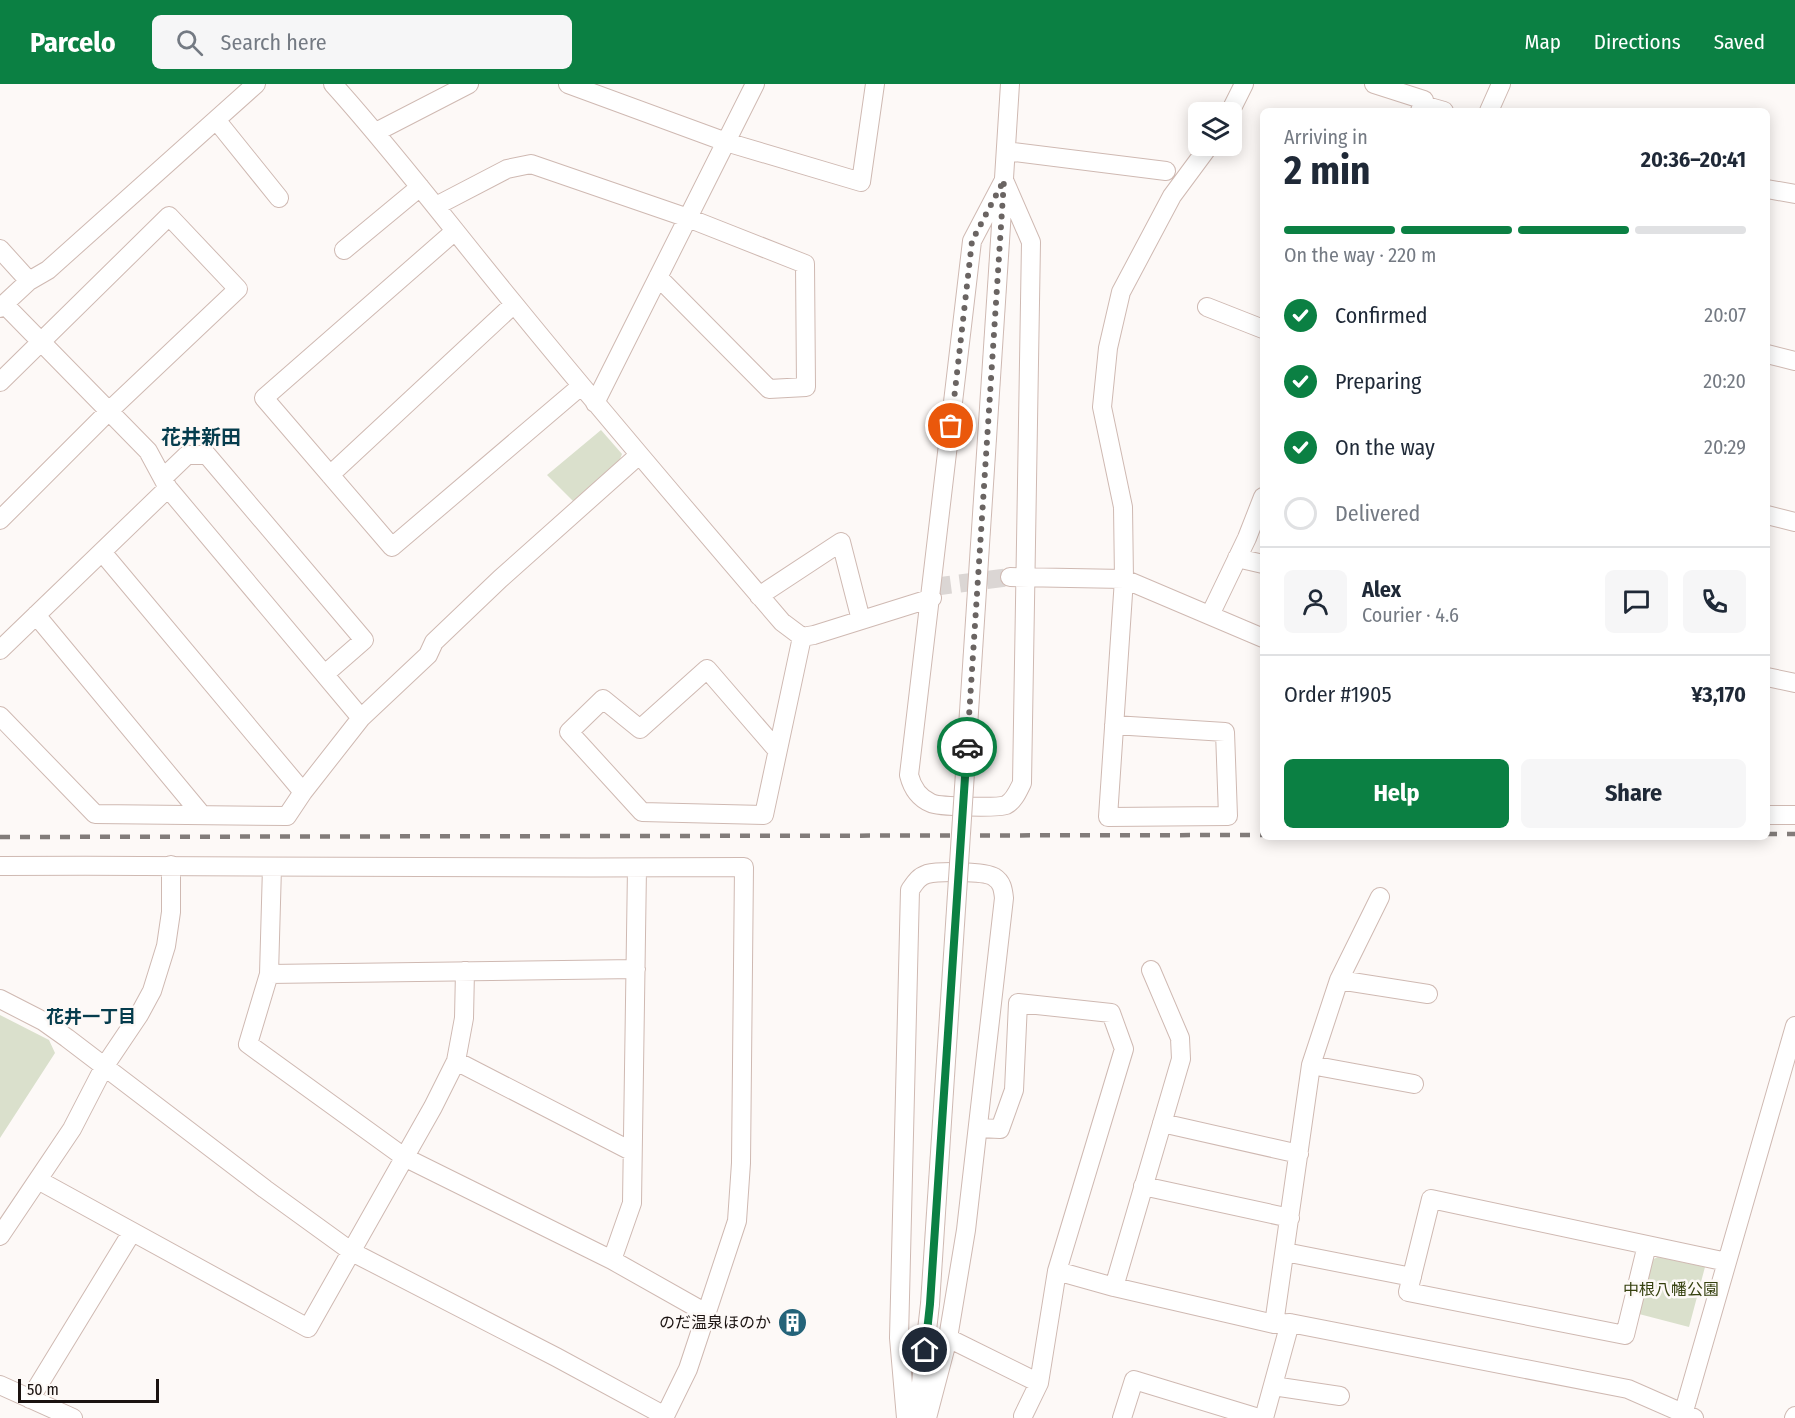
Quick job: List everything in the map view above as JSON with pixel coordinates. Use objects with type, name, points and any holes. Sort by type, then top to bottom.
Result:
[{"type":"street","points":[[256,84],[236,90],[217,121],[48,270],[29,281],[3,307],[41,342],[148,451],[166,483],[362,718]]},
{"type":"street","points":[[333,84],[376,132],[581,386],[782,622],[802,637],[932,598]]},
{"type":"street","points":[[376,132],[468,84]]},
{"type":"street","points":[[568,84],[726,142],[861,182],[875,84]]},
{"type":"street","points":[[596,403],[755,84]]},
{"type":"street","points":[[917,1418],[930,1304],[1010,84]]},
{"type":"street","points":[[1236,102],[1244,84]]},
{"type":"street","points":[[1374,84],[1424,100],[1421,108]]},
{"type":"street","points":[[1490,108],[1501,84]]},
{"type":"street","points":[[217,121],[279,198]]},
{"type":"street","points":[[1006,151],[1166,171]]},
{"type":"street","points":[[1114,725],[1225,732],[1228,816],[1108,817],[1114,725],[1124,579],[1123,507],[1102,407],[1107,348],[1121,292],[1172,196],[1202,156]]},
{"type":"street","points":[[436,206],[507,169],[531,164],[688,218],[805,264],[806,387],[769,389],[658,277]]},
{"type":"street","points":[[1004,180],[1031,242],[1017,578],[1022,783],[1016,796],[1006,804],[992,807],[932,804],[912,787],[909,775],[932,598],[972,241],[1004,180]]},
{"type":"street","points":[[344,250],[420,188]]},
{"type":"street","points":[[1770,190],[1795,194]]},
{"type":"street","points":[[0,382],[169,216],[238,289],[109,411],[0,520]]},
{"type":"street","points":[[455,231],[264,398],[392,547],[581,386]]},
{"type":"street","points":[[0,249],[29,281]]},
{"type":"street","points":[[330,475],[514,304]]},
{"type":"street","points":[[1207,307],[1260,328]]},
{"type":"street","points":[[1770,355],[1795,361]]},
{"type":"street","points":[[0,650],[102,552],[166,483],[187,455],[207,454],[364,640],[325,674]]},
{"type":"street","points":[[0,716],[94,814],[287,816],[303,792],[362,718],[428,654],[434,642],[639,455]]},
{"type":"street","points":[[1210,615],[1260,504]]},
{"type":"street","points":[[1770,516],[1795,522]]},
{"type":"street","points":[[759,596],[841,543],[861,620]]},
{"type":"street","points":[[102,552],[303,792]]},
{"type":"street","points":[[1237,558],[1260,563]]},
{"type":"street","points":[[1017,578],[1124,579],[1260,637]]},
{"type":"street","points":[[36,615],[202,815]]},
{"type":"street","points":[[777,750],[707,669],[640,729],[603,699],[569,732],[642,812],[764,815],[802,637]]},
{"type":"street","points":[[1770,678],[1795,683]]},
{"type":"street","points":[[1770,815],[1795,815]]},
{"type":"street","points":[[0,1236],[72,1129],[104,1067],[140,1015],[158,975],[166,946],[171,912],[171,865]]},
{"type":"street","points":[[0,866],[744,867],[741,1163],[737,1221],[688,1369],[664,1417],[556,1357],[352,1252],[43,1021],[0,999]]},
{"type":"street","points":[[272,867],[269,974],[248,1044],[404,1157],[612,1260],[706,1312]]},
{"type":"street","points":[[612,1260],[632,1203],[637,868]]},
{"type":"street","points":[[906,1418],[899,1338],[910,890],[917,879],[929,874],[985,873],[995,877],[1002,885],[1004,898],[966,1230],[948,1338],[927,1418]]},
{"type":"street","points":[[1264,1418],[1273,1386],[1282,1323],[1285,1252],[1311,1065],[1339,980],[1380,897]]},
{"type":"street","points":[[269,974],[636,969]]},
{"type":"street","points":[[1114,1287],[1181,1059],[1180,1038],[1151,970]]},
{"type":"street","points":[[38,1180],[308,1328],[433,1107],[456,1061],[464,1018],[465,971]]},
{"type":"street","points":[[1339,980],[1428,994]]},
{"type":"street","points":[[979,1128],[1000,1130],[1014,1090],[1018,1003],[1111,1013],[1124,1049],[1057,1271],[1039,1383],[1023,1416]]},
{"type":"street","points":[[1057,1271],[1114,1287],[1282,1323],[1628,1389],[1687,1416],[1727,1262],[1795,1026]]},
{"type":"street","points":[[456,1061],[632,1151]]},
{"type":"street","points":[[1311,1065],[1414,1084]]},
{"type":"street","points":[[1162,1123],[1299,1154]]},
{"type":"street","points":[[1143,1186],[1290,1218]]},
{"type":"street","points":[[1647,1245],[1625,1335],[1408,1292],[1431,1199],[1727,1262]]},
{"type":"street","points":[[30,1399],[132,1232]]},
{"type":"street","points":[[1285,1252],[1412,1277]]},
{"type":"street","points":[[948,1338],[1039,1383]]},
{"type":"street","points":[[1122,1418],[1134,1380],[1259,1418]]},
{"type":"street","points":[[0,1385],[73,1418]]},
{"type":"street","points":[[1273,1386],[1340,1396]]},
{"type":"green space","points":[[601,430],[622,454],[620,459],[574,502],[547,475]]},
{"type":"green space","points":[[0,1015],[49,1040],[55,1053],[0,1138]]},
{"type":"green space","name":"中根八幡公園","points":[[1658,1257],[1705,1267],[1689,1327],[1639,1314],[1649,1261]]},
{"type":"tunnel","points":[[933,587],[1010,577]]},
{"type":"railway","points":[[1770,834],[1795,834]]},
{"type":"railway","points":[[0,837],[1260,835]]},
{"type":"way so far","points":[[951,426],[972,241],[1004,180],[967,747]]},
{"type":"place","name":"のだ温泉ほのか","points":[[792,1322]]},
{"type":"district","name":"花井新田","points":[[201,437]]},
{"type":"district","name":"花井一丁目","points":[[91,1017]]},
{"type":"route","points":[[925,1350],[967,747]]}]
